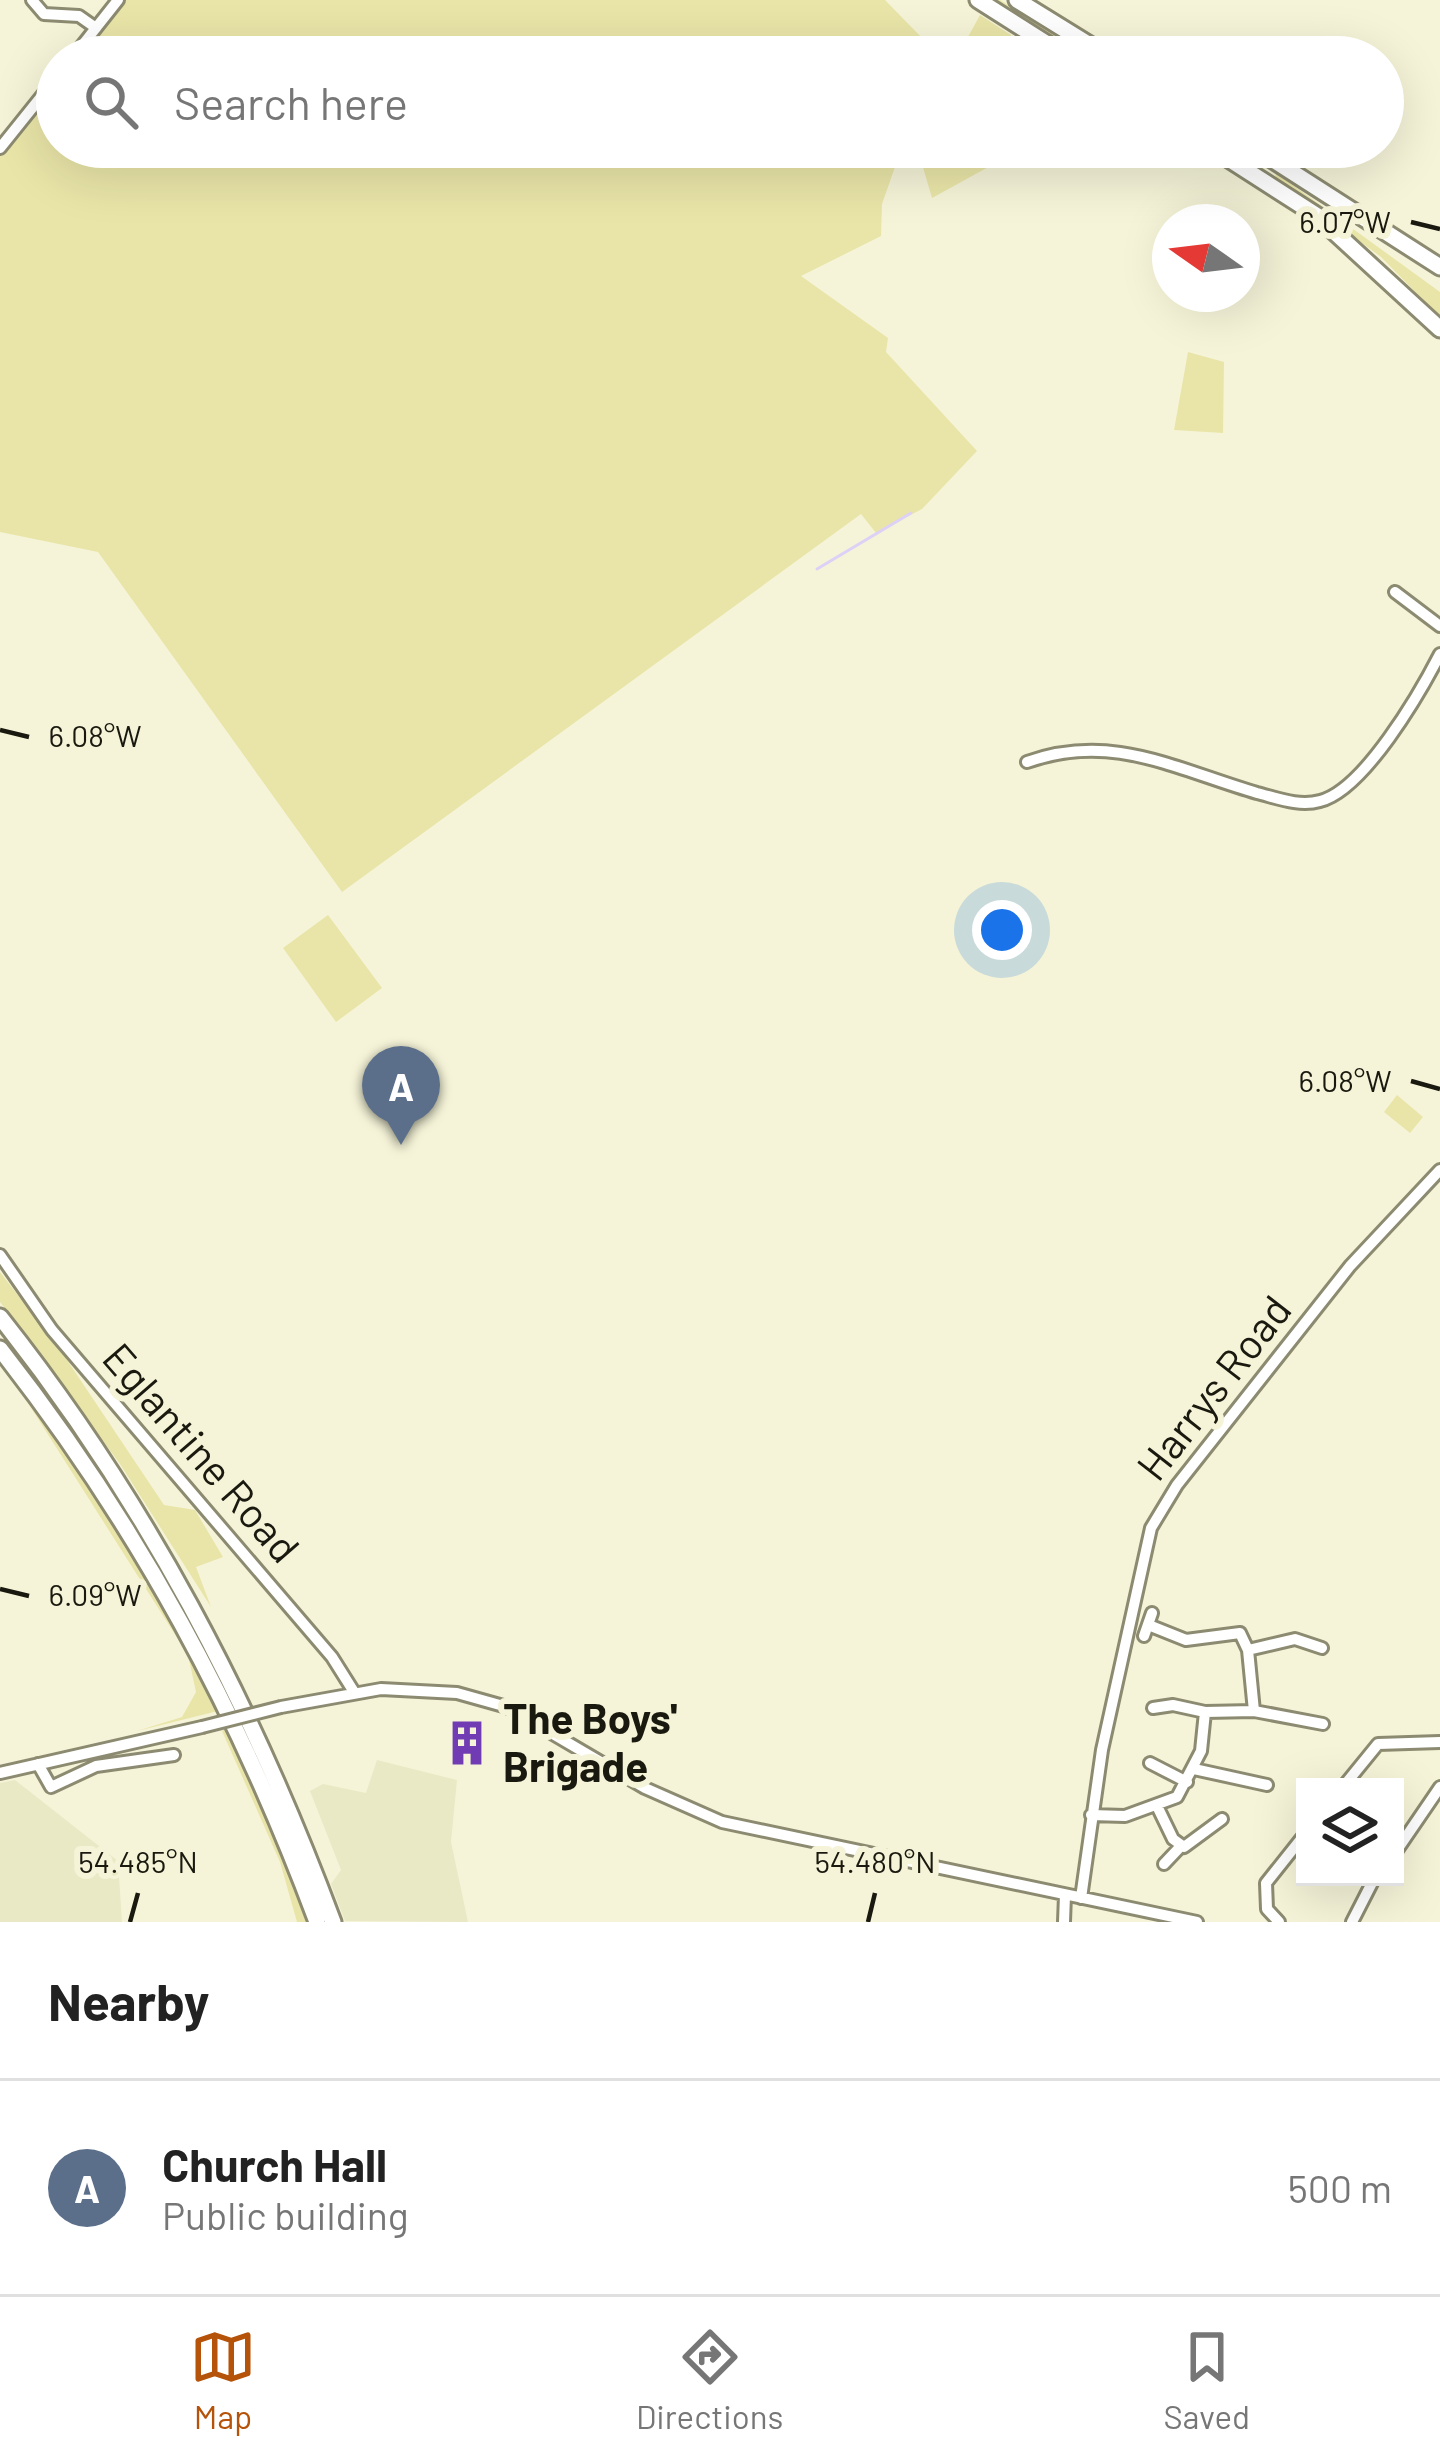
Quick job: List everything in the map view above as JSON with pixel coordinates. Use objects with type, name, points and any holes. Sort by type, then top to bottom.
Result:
[{"type":"highway","points":[[978,0],[1035,36]]},
{"type":"highway","points":[[1017,0],[1074,36]]},
{"type":"highway","points":[[1242,168],[1327,223],[1440,329]]},
{"type":"highway","points":[[1286,168],[1440,266]]},
{"type":"highway","points":[[0,1317],[94,1442],[167,1556],[240,1695],[332,1922]]},
{"type":"highway","points":[[0,1349],[78,1449],[185,1623],[259,1772],[316,1922]]},
{"type":"street","points":[[32,0],[44,14],[79,16],[96,28]]},
{"type":"street","points":[[90,36],[118,0]]},
{"type":"street","points":[[79,16],[80,1]]},
{"type":"street","points":[[0,148],[36,103]]},
{"type":"street","points":[[1395,592],[1440,626]]},
{"type":"street","points":[[1027,762],[1057,750],[1095,748],[1157,760],[1289,802],[1321,801],[1342,789],[1397,725],[1440,654]]},
{"type":"street","name":"Harrys Road","points":[[1081,1898],[1120,1656],[1156,1517],[1350,1266],[1440,1170]]},
{"type":"street","name":"Eglantine Road","points":[[0,1255],[52,1330],[332,1657],[354,1692]]},
{"type":"street","points":[[1149,1625],[1186,1640],[1240,1633],[1254,1672],[1254,1711]]},
{"type":"street","points":[[1248,1650],[1295,1639],[1322,1648]]},
{"type":"street","points":[[0,1773],[354,1692],[431,1689],[507,1707],[659,1795],[722,1822],[1197,1922]]},
{"type":"street","points":[[1153,1708],[1254,1711],[1323,1724]]},
{"type":"street","points":[[1091,1816],[1125,1816],[1158,1808],[1177,1797],[1194,1769],[1204,1712]]},
{"type":"street","points":[[1350,1778],[1378,1744],[1440,1742]]},
{"type":"street","points":[[38,1764],[51,1787],[96,1766],[173,1755]]},
{"type":"street","points":[[1150,1763],[1187,1782]]},
{"type":"street","points":[[1194,1769],[1267,1785]]},
{"type":"street","points":[[1404,1840],[1440,1786]]},
{"type":"street","points":[[1158,1808],[1181,1846]]},
{"type":"street","points":[[1164,1864],[1181,1846],[1192,1846],[1222,1819]]},
{"type":"street","points":[[1279,1922],[1267,1909],[1266,1883],[1296,1845]]},
{"type":"street","points":[[1352,1922],[1370,1886]]},
{"type":"street","points":[[1064,1922],[1065,1895]]},
{"type":"shaded area","points":[[124,0],[885,0],[920,36],[95,36]]},
{"type":"shaded area","points":[[995,0],[1061,36],[1047,36]]},
{"type":"shaded area","points":[[980,15],[1011,35],[1011,36],[968,36]]},
{"type":"shaded area","points":[[36,111],[36,168],[895,168],[882,204],[881,236],[801,276],[888,338],[886,352],[977,451],[922,509],[876,533],[861,514],[342,892],[98,552],[0,532],[0,156]]},
{"type":"shaded area","points":[[923,168],[987,168],[932,198]]},
{"type":"shaded area","points":[[1276,173],[1440,292],[1440,317],[1381,257],[1275,179]]},
{"type":"shaded area","points":[[1188,352],[1224,362],[1223,433],[1174,430]]},
{"type":"shaded area","points":[[328,915],[382,988],[336,1022],[283,948]]},
{"type":"shaded area","points":[[1397,1095],[1423,1117],[1410,1133],[1384,1112]]},
{"type":"shaded area","points":[[0,1272],[61,1351],[164,1505],[195,1510],[223,1557],[196,1567],[211,1607],[120,1464],[0,1302]]},
{"type":"shaded area","points":[[14,1381],[126,1540],[222,1710],[137,1731],[182,1717],[196,1692],[188,1655]]},
{"type":"shaded area","points":[[229,1727],[308,1922],[297,1922],[280,1862],[222,1731]]},
{"type":"shaded area","points":[[377,1760],[457,1780],[451,1842],[468,1922],[345,1921],[331,1884],[341,1870],[310,1791],[323,1784],[366,1793]]},
{"type":"shaded area","points":[[15,1780],[118,1861],[122,1922],[0,1922],[0,1783]]},
{"type":"waterway","points":[[817,569],[911,513]]},
{"type":"place","name":"Church Hall","points":[[401,1145]]},
{"type":"place","name":"The Boys' Brigade","points":[[467,1743]]}]
